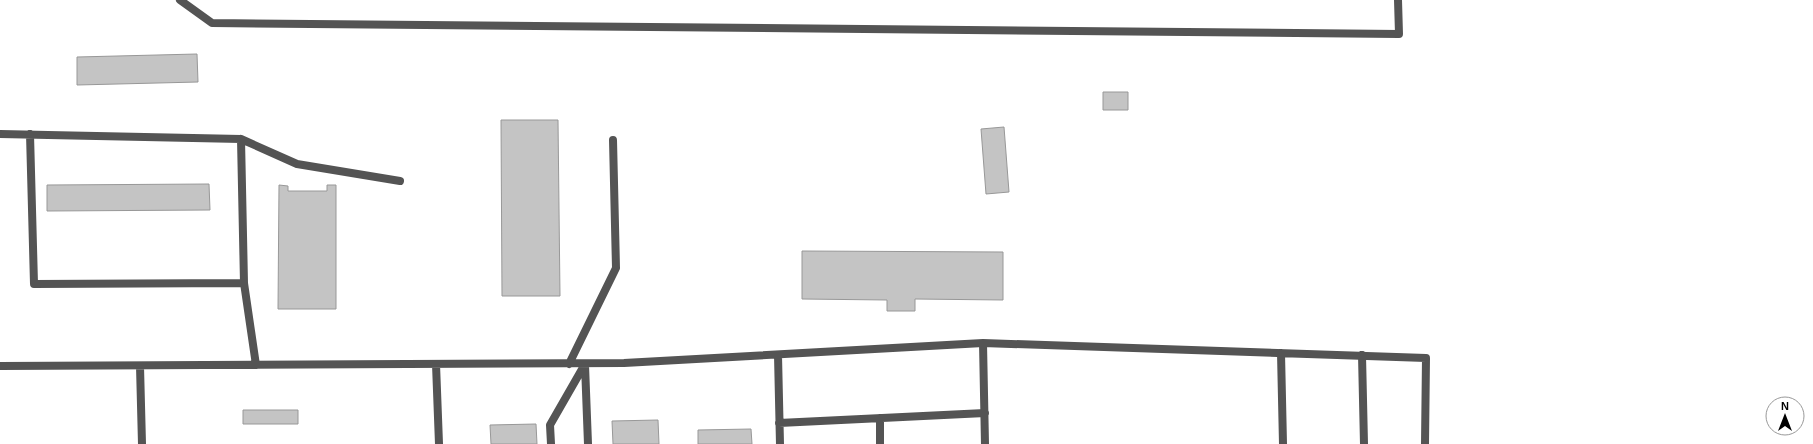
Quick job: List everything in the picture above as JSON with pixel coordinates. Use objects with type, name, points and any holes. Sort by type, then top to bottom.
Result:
[{"type":"lane","points":[[180,0],[212,23],[1399,34],[1398,0]]},
{"type":"lane","points":[[0,134],[241,139],[297,164],[400,181]]},
{"type":"lane","points":[[30,134],[34,284],[244,283]]},
{"type":"lane","points":[[241,139],[244,283],[256,365]]},
{"type":"lane","points":[[569,364],[616,268],[612,140]]},
{"type":"lane","points":[[983,343],[985,444]]},
{"type":"lane","points":[[0,366],[624,364],[983,343],[1426,358],[1425,444]]},
{"type":"lane","points":[[1281,353],[1283,444]]},
{"type":"lane","points":[[778,355],[780,444]]},
{"type":"lane","points":[[1362,356],[1364,444]]},
{"type":"lane","points":[[436,364],[439,444]]},
{"type":"lane","points":[[551,444],[550,425],[585,364]]},
{"type":"lane","points":[[585,364],[588,444]]},
{"type":"lane","points":[[140,366],[142,444]]},
{"type":"lane","points":[[779,423],[985,413]]},
{"type":"lane","points":[[880,418],[880,444]]},
{"type":"building","points":[[197,54],[198,82],[77,85],[77,57]]},
{"type":"building","points":[[1103,92],[1128,92],[1128,110],[1103,110]]},
{"type":"building","points":[[501,120],[558,120],[560,296],[502,296]]},
{"type":"building","points":[[1004,127],[1009,192],[986,194],[981,129]]},
{"type":"building","points":[[209,184],[210,210],[47,211],[47,185]]},
{"type":"building","points":[[279,185],[288,186],[288,191],[327,191],[327,185],[336,185],[336,309],[278,309]]},
{"type":"building","points":[[802,251],[1003,252],[1003,300],[915,299],[915,311],[887,311],[887,300],[802,299]]},
{"type":"building","points":[[243,410],[298,410],[298,424],[243,424]]},
{"type":"building","points":[[658,420],[659,444],[613,444],[612,421]]},
{"type":"building","points":[[536,424],[537,444],[491,444],[490,425]]},
{"type":"building","points":[[751,429],[752,444],[698,444],[698,430]]}]
